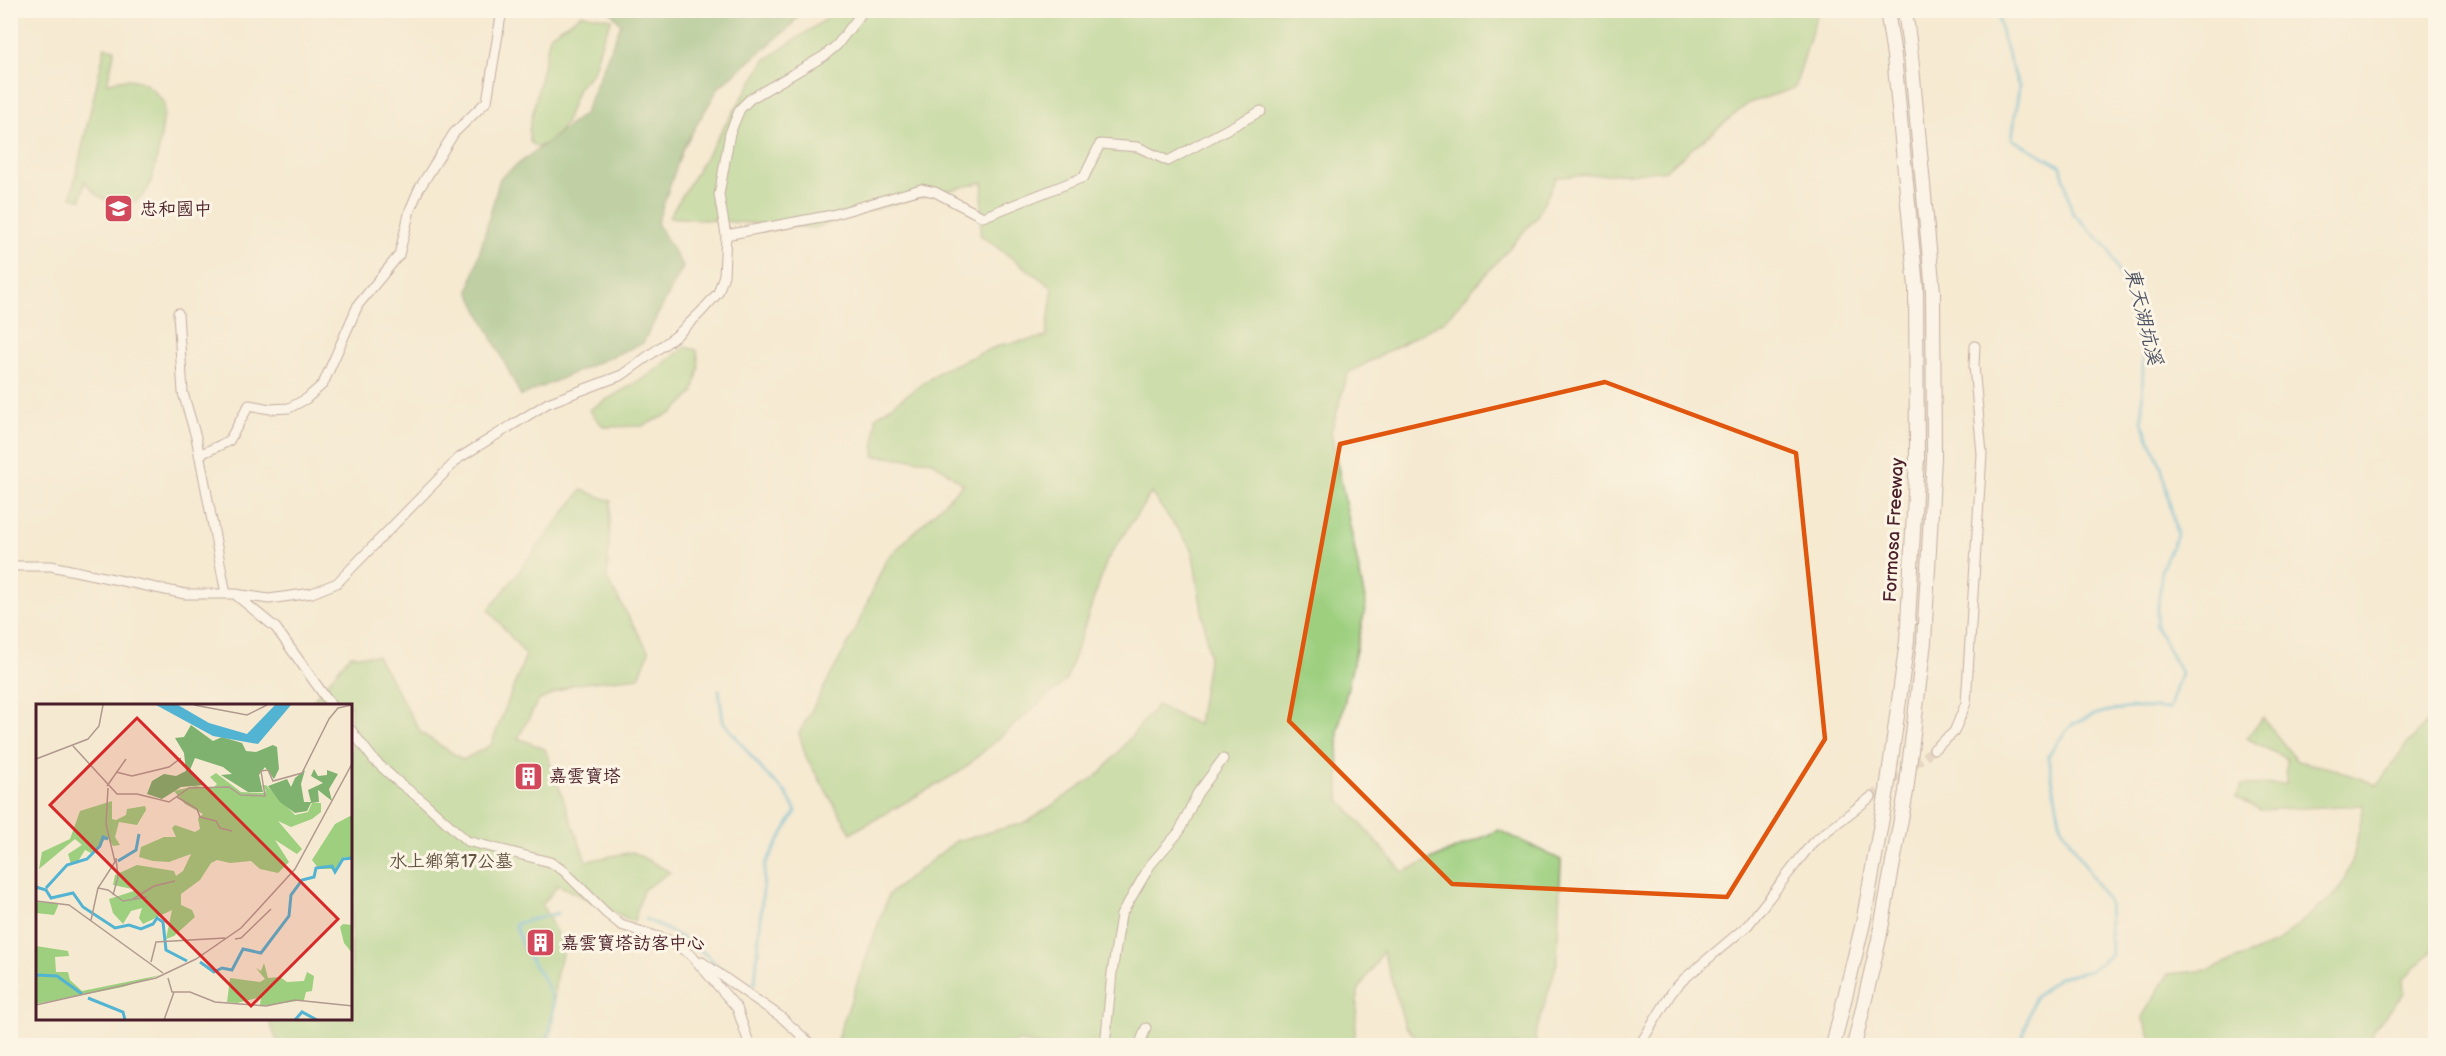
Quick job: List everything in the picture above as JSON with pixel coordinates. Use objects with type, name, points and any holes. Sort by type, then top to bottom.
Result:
[{"type":"highway","name":"Formosa Freeway","points":[[1833,1046],[1863,923],[1887,790],[1906,641],[1917,458],[1916,287],[1894,56],[1887,10]]},
{"type":"highway","name":"Formosa Freeway","points":[[1854,1046],[1880,939],[1906,792],[1924,642],[1934,458],[1933,292],[1905,10]]},
{"type":"street","points":[[199,455],[229,441],[249,405],[270,409],[290,408],[306,399],[323,384],[358,305],[399,255],[410,210],[419,189],[454,133],[487,101],[502,10]]},
{"type":"street","points":[[10,566],[51,566],[186,594],[230,594],[269,599],[312,593],[337,583],[459,458],[548,403],[622,375],[667,342],[700,313],[718,293],[724,275],[726,235],[719,195],[730,133],[740,109],[750,99],[824,56],[837,45],[864,10]]},
{"type":"street","points":[[726,235],[832,215],[921,189],[935,192],[983,218],[1084,177],[1100,144],[1138,147],[1168,161],[1261,111]]},
{"type":"street","points":[[178,313],[183,393],[230,594],[276,628],[331,704]]},
{"type":"street","points":[[1934,749],[1954,732],[1966,703],[1982,454],[1974,366],[1975,346]]},
{"type":"street","points":[[352,731],[374,760],[467,841],[550,862],[564,871],[621,925],[668,940],[781,1017],[813,1046]]},
{"type":"street","points":[[1105,1046],[1121,915],[1151,864],[1179,832],[1197,794],[1223,759]]},
{"type":"street","points":[[1640,1046],[1671,992],[1748,926],[1813,842],[1871,797]]},
{"type":"street","points":[[691,955],[737,1008],[750,1046]]},
{"type":"street","points":[[1139,1046],[1146,1028]]},
{"type":"highlighted area","points":[[1605,382],[1796,453],[1825,739],[1727,897],[1452,884],[1289,721],[1340,444]]},
{"type":"green space","points":[[610,11],[802,11],[790,27],[719,87],[683,148],[657,223],[683,267],[643,343],[521,396],[469,291],[500,178],[584,114],[621,24]]},
{"type":"green space","points":[[838,11],[1818,11],[1795,88],[1749,103],[1664,171],[1557,177],[1536,218],[1444,321],[1348,373],[1331,432],[1366,605],[1338,731],[1339,799],[1403,872],[1499,830],[1561,860],[1557,963],[1535,1036],[1537,1045],[1423,1045],[1405,1026],[1383,951],[1358,991],[1354,1045],[1045,1046],[1016,1041],[1013,1046],[835,1045],[889,894],[956,841],[1027,822],[1102,772],[1157,705],[1198,725],[1209,654],[1192,549],[1151,493],[1107,560],[1066,680],[961,771],[851,833],[806,757],[799,733],[855,631],[886,560],[963,484],[932,461],[874,456],[876,417],[942,370],[1000,345],[1046,337],[1053,288],[980,235],[983,182],[896,203],[813,228],[669,217],[765,60]]},
{"type":"green space","points":[[582,14],[612,19],[602,41],[593,72],[578,88],[565,124],[551,142],[537,147],[530,142],[529,130],[550,35]]},
{"type":"green space","points":[[105,47],[115,49],[107,84],[125,79],[139,81],[152,89],[164,103],[159,148],[150,184],[140,198],[132,203],[114,203],[106,200],[85,181],[81,199],[71,197]]},
{"type":"green space","points":[[685,347],[697,350],[699,368],[693,393],[674,412],[642,426],[604,427],[589,410],[649,375]]},
{"type":"green space","name":"水上鄉第17公墓","points":[[582,490],[611,501],[607,579],[649,652],[639,677],[574,684],[538,701],[518,738],[545,749],[586,861],[633,852],[670,872],[643,890],[634,922],[558,885],[542,905],[564,947],[556,976],[552,1029],[542,1045],[279,1045],[268,1020],[352,1020],[352,704],[312,704],[315,698],[350,655],[377,656],[421,733],[463,760],[491,745],[526,655],[489,610]]},
{"type":"green space","points":[[2435,713],[2435,948],[2403,979],[2404,993],[2375,1028],[2367,1045],[2154,1045],[2142,1017],[2168,974],[2210,970],[2276,943],[2338,892],[2353,859],[2364,805],[2260,810],[2236,797],[2242,785],[2286,784],[2287,759],[2246,738],[2263,718],[2297,761],[2338,770],[2377,785],[2404,748]]},
{"type":"waterway","name":"東天湖坑溪","points":[[1997,10],[2004,43],[2019,87],[2012,139],[2061,166],[2072,212],[2108,248],[2123,283],[2143,360],[2142,422],[2161,466],[2177,535],[2162,568],[2156,626],[2181,673],[2169,709],[2120,709],[2096,714],[2074,724],[2067,730],[2048,756],[2061,826],[2109,904],[2111,955],[2090,971],[2058,978],[2034,998],[2020,1046]]},
{"type":"waterway","points":[[719,690],[723,721],[764,772],[785,792],[796,811],[765,865],[755,983],[744,988]]},
{"type":"waterway","points":[[548,1046],[554,1004],[545,981],[523,948],[515,924],[558,913]]},
{"type":"waterway","points":[[646,919],[696,947],[721,970]]},
{"type":"tunnel","points":[[1871,797],[1934,749]]},
{"type":"place","name":"忠和國中","points":[[119,209]]},
{"type":"place","name":"嘉雲寶塔","points":[[528,776]]},
{"type":"place","name":"嘉雲寶塔訪客中心","points":[[540,943]]}]
